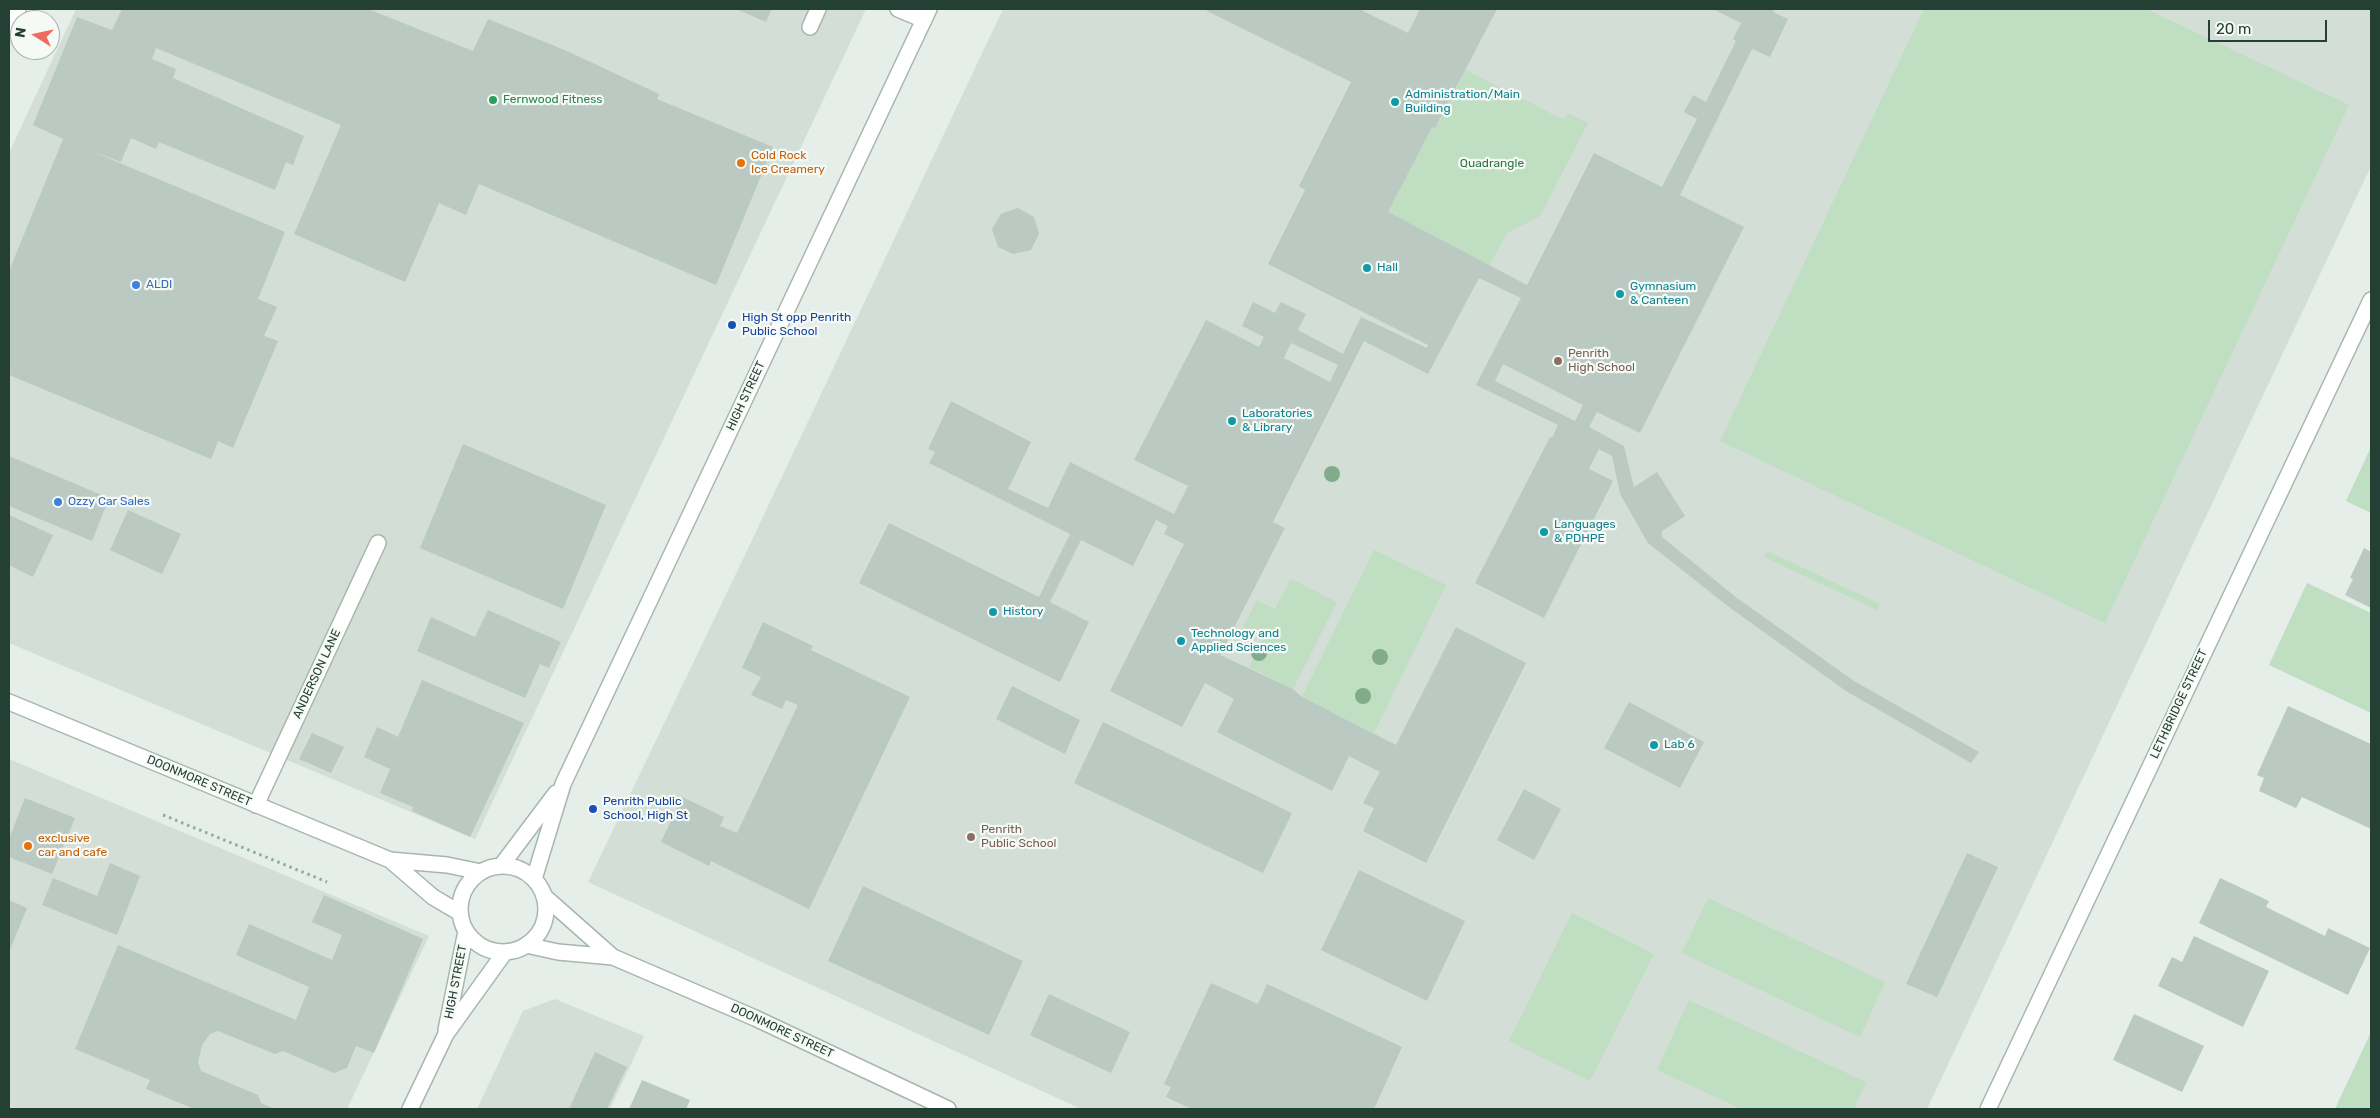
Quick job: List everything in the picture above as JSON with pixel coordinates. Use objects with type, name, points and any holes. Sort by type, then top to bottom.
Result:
[{"type":"street","points":[[9,30],[18,9]]},
{"type":"street","points":[[810,27],[818,9]]},
{"type":"street","points":[[898,9],[926,14]]},
{"type":"street","name":"HIGH STREET","points":[[534,880],[563,784],[926,14]]},
{"type":"street","name":"LETHBRIDGE STREET","points":[[1988,1109],[2371,300]]},
{"type":"street","name":"ANDERSON LANE","points":[[256,805],[378,543]]},
{"type":"street","name":"DOONMORE STREET","points":[[9,702],[390,860],[447,865],[482,872]]},
{"type":"street","name":"HIGH STREET","points":[[501,866],[563,784]]},
{"type":"street","name":"DOONMORE STREET","points":[[390,860],[433,898],[460,913]]},
{"type":"street","points":[[501,866],[513,867],[524,872],[534,880],[544,896],[546,910],[543,924],[536,936],[526,945],[505,952],[483,947],[473,940],[466,931],[460,913],[465,889],[482,872],[501,866]]},
{"type":"street","name":"DOONMORE STREET","points":[[544,896],[614,957],[754,1018],[948,1109]]},
{"type":"street","name":"HIGH STREET","points":[[446,1034],[466,931]]},
{"type":"street","name":"DOONMORE STREET","points":[[526,945],[558,952],[614,957]]},
{"type":"street","name":"HIGH STREET","points":[[410,1109],[446,1034],[505,952]]},
{"type":"path","points":[[163,815],[327,882]]},
{"type":"shaded area","points":[[76,9],[866,9],[475,839],[9,643],[9,153],[52,60],[60,60],[60,43]]},
{"type":"shaded area","name":"Penrith High School","points":[[1003,9],[2371,9],[2371,166],[1927,1109],[1081,1109],[588,882]]},
{"type":"shaded area","points":[[9,759],[429,936],[347,1109],[9,1109]]},
{"type":"shaded area","points":[[555,999],[644,1036],[610,1109],[477,1109],[523,1011]]},
{"type":"green space","points":[[1924,9],[2146,9],[2349,105],[2105,623],[1720,441]]},
{"type":"green space","name":"Quadrangle","points":[[1466,70],[1564,120],[1568,113],[1588,123],[1540,216],[1507,233],[1489,266],[1388,212],[1432,127],[1436,128]]},
{"type":"green space","points":[[2371,447],[2371,513],[2346,501]]},
{"type":"green space","points":[[1374,550],[1446,585],[1374,733],[1302,697]]},
{"type":"green space","points":[[1767,551],[1880,604],[1877,610],[1764,557]]},
{"type":"green space","points":[[1291,579],[1337,602],[1293,689],[1249,667],[1263,638],[1243,627],[1257,600],[1275,609]]},
{"type":"green space","points":[[2307,583],[2371,613],[2371,713],[2269,665]]},
{"type":"green space","points":[[1708,898],[1885,982],[1860,1037],[1682,953]]},
{"type":"green space","points":[[1572,913],[1654,954],[1590,1081],[1509,1041]]},
{"type":"green space","points":[[1689,1000],[1866,1082],[1854,1109],[1742,1109],[1657,1070]]},
{"type":"green space","points":[[2371,1032],[2371,1109],[2335,1109]]},
{"type":"building","points":[[122,9],[368,9],[473,51],[488,19],[567,51],[659,94],[657,99],[773,147],[716,285],[479,184],[466,215],[439,203],[405,282],[294,234],[341,125],[156,48],[152,59],[176,69],[173,78],[304,136],[293,165],[286,162],[275,190],[159,142],[156,149],[131,138],[121,162],[91,151],[285,232],[258,299],[277,307],[264,336],[278,341],[233,448],[218,441],[211,459],[9,375],[9,271],[63,139],[33,125],[77,17],[112,30]]},
{"type":"building","points":[[736,9],[772,9],[766,22]]},
{"type":"building","points":[[1208,9],[1359,9],[1408,33],[1420,9],[1497,9],[1435,128],[1432,127],[1388,212],[1527,285],[1594,153],[1662,187],[1697,119],[1684,112],[1693,95],[1706,102],[1736,41],[1733,39],[1741,23],[1713,9],[1774,9],[1773,12],[1788,19],[1770,57],[1752,49],[1680,195],[1744,227],[1640,433],[1597,412],[1589,427],[1624,446],[1634,487],[1657,472],[1685,516],[1662,531],[1662,537],[1737,598],[1854,681],[1979,752],[1971,763],[1846,691],[1729,607],[1648,543],[1620,494],[1612,456],[1599,449],[1589,469],[1613,481],[1544,618],[1475,583],[1550,437],[1552,438],[1558,425],[1476,385],[1521,298],[1479,278],[1428,374],[1364,341],[1273,522],[1285,528],[1220,655],[1293,689],[1302,697],[1396,745],[1456,627],[1526,663],[1426,863],[1363,831],[1374,808],[1363,803],[1380,772],[1349,756],[1332,791],[1217,732],[1234,699],[1205,683],[1182,727],[1110,691],[1184,544],[1164,534],[1168,526],[1156,520],[1133,566],[1081,540],[1050,602],[1089,622],[1060,682],[859,583],[889,523],[1039,597],[1070,534],[929,463],[935,452],[928,449],[951,401],[1031,442],[1008,489],[1048,508],[1070,462],[1174,514],[1188,486],[1134,460],[1206,320],[1259,347],[1264,337],[1242,326],[1253,302],[1275,313],[1281,302],[1306,314],[1298,330],[1343,354],[1361,317],[1427,348],[1428,345],[1268,264],[1305,190],[1299,186],[1351,82],[1207,11]],"holes":[[[1291,343],[1338,365],[1330,382],[1284,358]],[[1503,364],[1583,405],[1575,421],[1495,381]]]},
{"type":"building","points":[[1018,208],[1034,217],[1039,234],[1031,250],[1013,254],[998,247],[992,229],[1001,214]]},
{"type":"building","points":[[463,444],[606,505],[563,609],[420,548]]},
{"type":"building","name":"Ozzy Car Sales","points":[[9,456],[109,498],[92,541],[9,506]]},
{"type":"building","points":[[128,510],[181,534],[162,574],[110,550]]},
{"type":"building","points":[[9,515],[53,535],[33,577],[9,565]]},
{"type":"building","points":[[2364,548],[2371,552],[2371,608],[2345,595],[2353,579],[2350,578]]},
{"type":"building","points":[[488,610],[561,642],[549,668],[540,664],[525,698],[417,651],[431,617],[475,637]]},
{"type":"building","points":[[763,622],[813,646],[811,650],[910,697],[809,909],[711,861],[709,866],[661,842],[682,797],[724,817],[720,826],[737,833],[798,705],[786,700],[782,709],[751,695],[761,677],[742,668]]},
{"type":"building","points":[[422,680],[524,723],[470,837],[412,811],[413,807],[380,793],[390,769],[364,757],[377,727],[398,737]]},
{"type":"building","points":[[1012,686],[1080,720],[1065,754],[996,719]]},
{"type":"building","name":"Lab 6","points":[[1629,702],[1704,742],[1680,788],[1604,748]]},
{"type":"building","points":[[2288,706],[2371,744],[2371,829],[2302,797],[2296,808],[2259,791],[2264,778],[2257,775]]},
{"type":"building","points":[[1103,722],[1292,813],[1263,873],[1074,783]]},
{"type":"building","points":[[312,733],[344,747],[331,773],[299,759]]},
{"type":"building","points":[[1524,789],[1561,809],[1534,860],[1497,840]]},
{"type":"building","points":[[25,798],[75,818],[52,874],[9,857],[9,839]]},
{"type":"building","points":[[1967,853],[1998,867],[1937,997],[1906,984]]},
{"type":"building","points":[[110,863],[140,876],[117,935],[42,905],[53,878],[97,896]]},
{"type":"building","points":[[1359,870],[1465,921],[1427,1001],[1321,950]]},
{"type":"building","points":[[2220,878],[2269,901],[2266,907],[2325,936],[2328,928],[2370,948],[2348,995],[2199,923]]},
{"type":"building","points":[[863,886],[1023,961],[989,1035],[828,961]]},
{"type":"building","points":[[324,895],[423,939],[374,1053],[356,1046],[347,1068],[334,1073],[283,1051],[275,1054],[218,1031],[210,1034],[202,1045],[198,1062],[201,1071],[258,1095],[261,1103],[275,1109],[194,1109],[146,1089],[150,1080],[75,1049],[118,945],[296,1020],[309,987],[236,955],[249,924],[332,960],[342,935],[312,922]]},
{"type":"building","points":[[9,900],[27,908],[9,952]]},
{"type":"building","points":[[2194,936],[2269,971],[2243,1027],[2158,986],[2172,957],[2182,962]]},
{"type":"building","points":[[1211,983],[1258,1004],[1267,984],[1402,1047],[1374,1109],[1192,1109],[1166,1097],[1171,1087],[1164,1084]]},
{"type":"building","points":[[1049,994],[1130,1032],[1111,1073],[1030,1035]]},
{"type":"building","points":[[2134,1014],[2204,1046],[2182,1092],[2113,1060]]},
{"type":"building","points":[[595,1052],[627,1067],[607,1109],[569,1109]]},
{"type":"building","points":[[642,1080],[690,1100],[686,1109],[629,1109]]},
{"type":"place","name":"Fernwood Fitness","points":[[493,100]]},
{"type":"place","name":"Administration/Main Building","points":[[1395,102]]},
{"type":"place","name":"Cold Rock Ice Creamery","points":[[741,163]]},
{"type":"place","name":"Hall","points":[[1367,268]]},
{"type":"place","name":"ALDI","points":[[136,285]]},
{"type":"place","name":"Gymnasium & Canteen","points":[[1620,294]]},
{"type":"place","name":"High St opp Penrith Public School","points":[[732,325]]},
{"type":"place","name":"Penrith High School","points":[[1558,361]]},
{"type":"place","name":"Laboratories & Library","points":[[1232,421]]},
{"type":"place","name":"Ozzy Car Sales","points":[[58,502]]},
{"type":"place","name":"Languages & PDHPE","points":[[1544,532]]},
{"type":"place","name":"History","points":[[993,612]]},
{"type":"place","name":"Technology and Applied Sciences","points":[[1181,641]]},
{"type":"place","name":"Lab 6","points":[[1654,745]]},
{"type":"place","name":"Penrith Public School, High St","points":[[593,809]]},
{"type":"place","name":"Penrith Public School","points":[[971,837]]},
{"type":"place","name":"exclusive car and cafe","points":[[28,846]]}]
